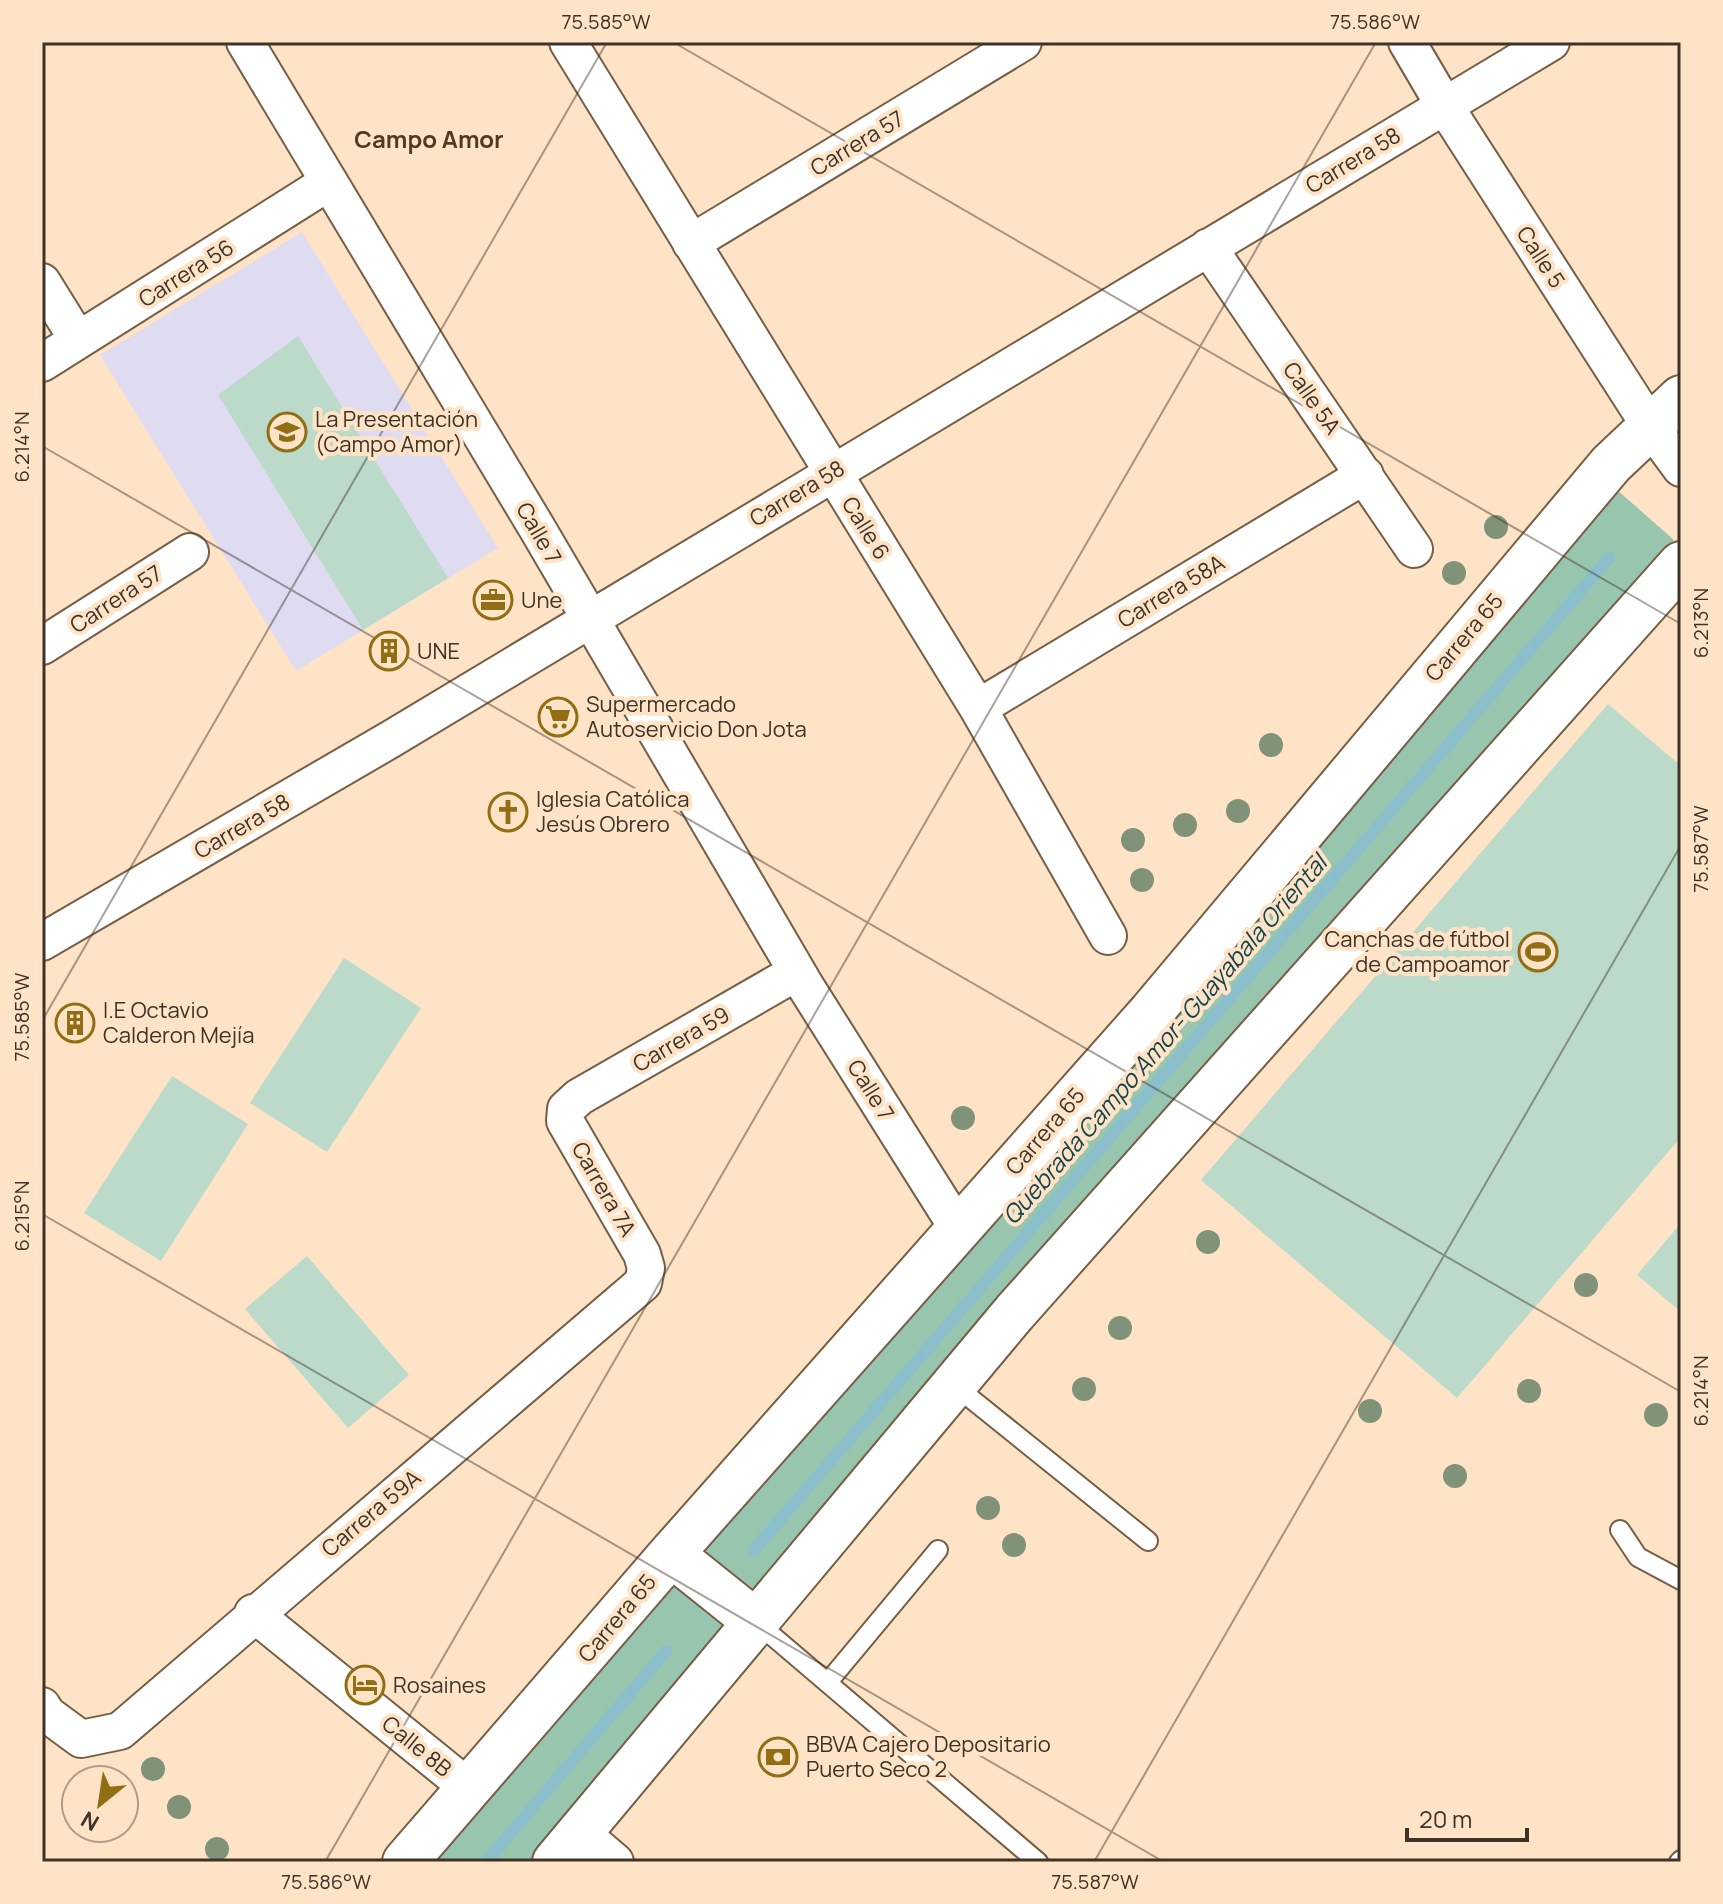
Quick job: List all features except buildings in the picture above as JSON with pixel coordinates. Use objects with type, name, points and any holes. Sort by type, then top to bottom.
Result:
[{"type":"main road","name":"Carrera 65","points":[[405,1862],[671,1554],[1152,1011],[1611,464],[1666,412]]},
{"type":"main road","points":[[567,1847],[954,1385],[1681,564]]},
{"type":"main road","points":[[671,1554],[756,1622]]},
{"type":"street","name":"Calle 7","points":[[245,42],[797,972],[959,1230]]},
{"type":"street","name":"Calle 6","points":[[568,42],[978,708],[1108,936]]},
{"type":"street","name":"Carrera 57","points":[[691,243],[1023,42]]},
{"type":"street","name":"Calle 5","points":[[1407,42],[1444,105],[1666,412],[1681,468]]},
{"type":"street","name":"Carrera 58","points":[[42,942],[391,739],[589,617],[1551,42]]},
{"type":"street","name":"Carrera 56","points":[[42,363],[329,182]]},
{"type":"street","name":"Calle 5A","points":[[1208,247],[1414,549]]},
{"type":"street","points":[[42,282],[78,340]]},
{"type":"street","name":"Carrera 58A","points":[[978,708],[1365,475]]},
{"type":"street","name":"Carrera 57","points":[[42,646],[190,552]]},
{"type":"street","name":"Carrera 59","points":[[566,1109],[579,1097],[797,972]]},
{"type":"street","name":"Carrera 7A","points":[[566,1109],[565,1121],[642,1254],[646,1268]]},
{"type":"street","name":"Carrera 59A","points":[[42,1706],[47,1714],[81,1739],[120,1731],[253,1613],[643,1283],[646,1268]]},
{"type":"street","name":"Calle 8B","points":[[253,1613],[470,1789]]},
{"type":"street","points":[[567,1847],[615,1862]]},
{"type":"lane","points":[[954,1385],[1148,1541]]},
{"type":"lane","points":[[1620,1530],[1638,1557],[1681,1580]]},
{"type":"lane","points":[[828,1682],[938,1550]]},
{"type":"lane","points":[[756,1622],[1038,1862]]},
{"type":"shaded area","name":"La Presentación (Campo Amor)","points":[[302,232],[498,548],[296,671],[100,355]]},
{"type":"green space","points":[[298,336],[448,578],[363,630],[218,395]]},
{"type":"green space","points":[[1616,489],[1674,540],[1006,1299],[759,1594],[705,1551]]},
{"type":"green space","name":"Canchas de fútbol de Campoamor","points":[[1608,704],[1681,766],[1681,1137],[1457,1398],[1201,1180]]},
{"type":"green space","points":[[344,958],[421,1008],[327,1152],[250,1103]]},
{"type":"green space","points":[[172,1076],[248,1124],[161,1261],[84,1213]]},
{"type":"green space","points":[[1681,1223],[1681,1312],[1637,1275]]},
{"type":"green space","points":[[307,1256],[409,1375],[348,1428],[245,1309]]},
{"type":"green space","points":[[675,1584],[728,1629],[529,1862],[433,1862]]},
{"type":"waterway","name":"Quebrada Campo Amor- Guayabala Oriental","points":[[754,1550],[1609,558]]},
{"type":"waterway","name":"Quebrada Campo Amor- Guayabala Oriental","points":[[486,1862],[666,1651]]},
{"type":"place","name":"La Presentación (Campo Amor)","points":[[287,432]]},
{"type":"place","name":"Une","points":[[493,600]]},
{"type":"place","name":"UNE","points":[[389,651]]},
{"type":"place","name":"Supermercado Autoservicio Don Jota","points":[[558,717]]},
{"type":"place","name":"Iglesia Católica Jesús Obrero","points":[[508,812]]},
{"type":"place","name":"Canchas de fútbol de Campoamor","points":[[1538,952]]},
{"type":"place","name":"I.E Octavio Calderon Mejía","points":[[75,1023]]},
{"type":"place","name":"Rosaines","points":[[365,1685]]},
{"type":"place","name":"BBVA Cajero Depositario Puerto Seco 2","points":[[778,1757]]},
{"type":"district","name":"Campo Amor","points":[[429,140]]}]
